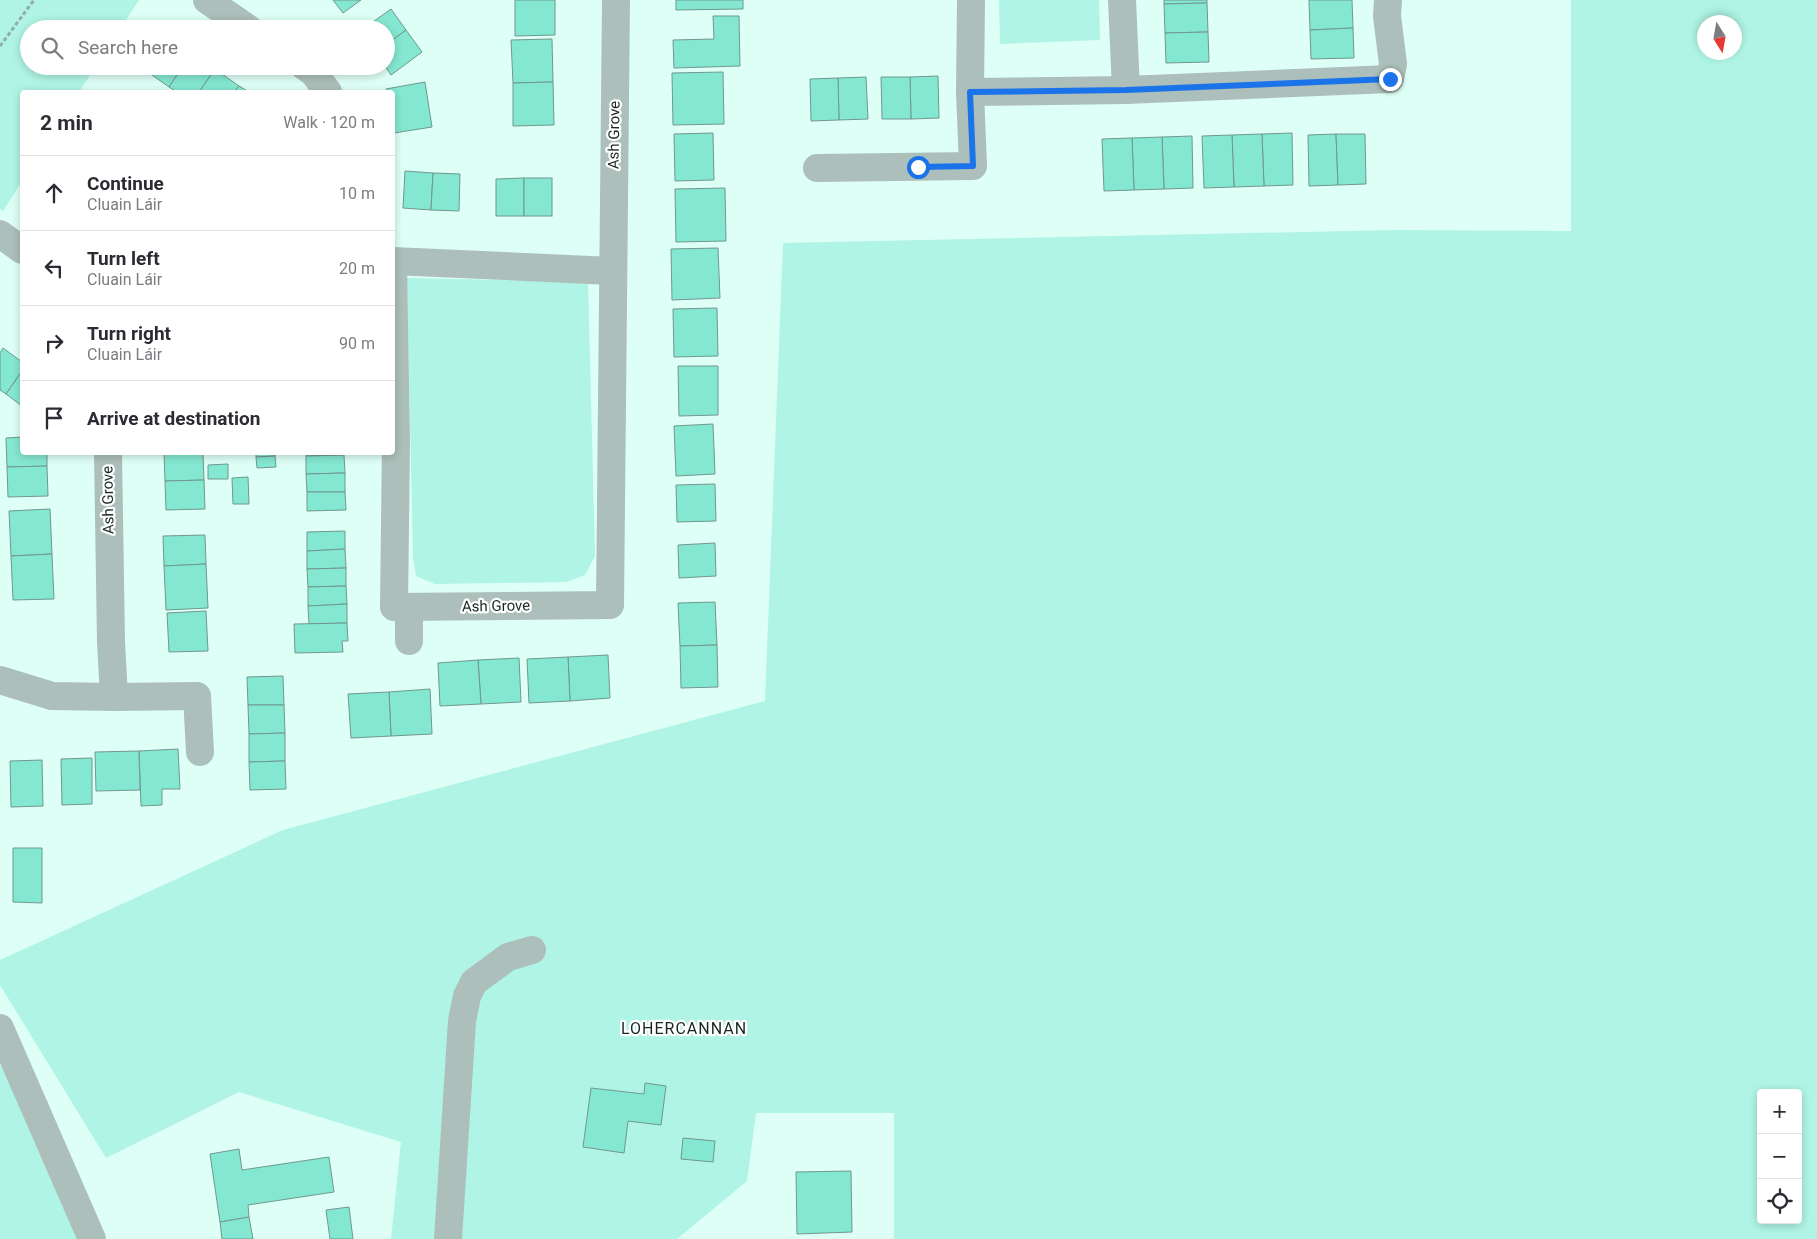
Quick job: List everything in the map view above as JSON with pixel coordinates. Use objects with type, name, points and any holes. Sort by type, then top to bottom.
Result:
[{"type":"street","points":[[207,0],[236,20]]},
{"type":"street","name":"Ash Grove","points":[[409,607],[610,605],[616,0]]},
{"type":"street","points":[[817,168],[973,166],[970,92],[971,0]]},
{"type":"street","points":[[1122,0],[1126,90]]},
{"type":"street","points":[[970,92],[1126,90],[1390,79],[1394,64],[1388,0]]},
{"type":"street","points":[[315,75],[326,90]]},
{"type":"street","points":[[0,234],[20,249]]},
{"type":"street","points":[[395,261],[612,271]]},
{"type":"street","points":[[395,381],[394,607],[409,607],[409,641]]},
{"type":"street","name":"Ash Grove","points":[[108,455],[111,642],[114,697]]},
{"type":"street","points":[[0,680],[52,696],[197,696],[200,752]]},
{"type":"street","points":[[448,1239],[462,1021],[467,996],[474,982],[499,963],[508,957],[532,950]]},
{"type":"street","points":[[0,1028],[92,1239]]},
{"type":"path","points":[[0,46],[34,0]]},
{"type":"green space","points":[[0,0],[139,0],[126,20],[20,20],[20,75],[90,75],[80,90],[20,90],[20,184],[3,211],[0,209]]},
{"type":"green space","points":[[999,0],[1099,0],[1100,40],[1000,44]]},
{"type":"green space","points":[[1571,0],[1817,0],[1817,1239],[894,1239],[894,1113],[756,1113],[747,1181],[677,1239],[391,1239],[401,1142],[239,1092],[106,1158],[0,985],[0,960],[283,830],[765,701],[783,243],[1395,230],[1571,231]]},
{"type":"green space","points":[[407,278],[588,282],[595,556],[585,575],[566,582],[435,584],[416,576],[413,558]]},
{"type":"green space","points":[[0,1064],[24,1108],[78,1239],[0,1239]]},
{"type":"building","points":[[333,0],[361,0],[343,13]]},
{"type":"building","points":[[515,0],[555,0],[555,35],[515,36]]},
{"type":"building","points":[[676,0],[743,0],[743,9],[676,10]]},
{"type":"building","points":[[1164,0],[1207,0],[1207,3],[1164,4]]},
{"type":"building","points":[[1309,0],[1352,0],[1353,28],[1310,30]]},
{"type":"building","points":[[1207,3],[1208,32],[1165,33],[1164,4]]},
{"type":"building","points":[[391,9],[406,30],[395,38],[395,20],[376,20]]},
{"type":"building","points":[[713,16],[739,16],[740,66],[674,68],[673,40],[714,39]]},
{"type":"building","points":[[1353,28],[1354,58],[1311,59],[1310,30]]},
{"type":"building","points":[[406,30],[422,52],[395,72],[395,38]]},
{"type":"building","points":[[1208,32],[1209,62],[1166,63],[1165,33]]},
{"type":"building","points":[[552,39],[553,82],[513,83],[511,40]]},
{"type":"building","points":[[723,72],[724,124],[673,125],[672,73]]},
{"type":"building","points":[[152,75],[177,75],[169,87]]},
{"type":"building","points":[[177,75],[211,75],[200,90],[174,90],[169,87]]},
{"type":"building","points":[[211,75],[223,75],[239,86],[236,90],[200,90]]},
{"type":"building","points":[[938,76],[939,118],[911,119],[910,77]]},
{"type":"building","points":[[866,77],[868,119],[839,120],[838,78]]},
{"type":"building","points":[[881,77],[910,77],[911,119],[882,119]]},
{"type":"building","points":[[838,78],[839,120],[811,121],[810,79]]},
{"type":"building","points":[[425,82],[432,127],[395,133],[395,90],[386,89]]},
{"type":"building","points":[[553,82],[554,125],[513,126],[513,83]]},
{"type":"building","points":[[239,86],[246,90],[236,90]]},
{"type":"building","points":[[713,133],[714,180],[675,181],[674,134]]},
{"type":"building","points":[[1292,133],[1293,185],[1264,186],[1262,134]]},
{"type":"building","points":[[1262,134],[1264,186],[1234,187],[1232,135]]},
{"type":"building","points":[[1336,134],[1338,185],[1309,186],[1308,135]]},
{"type":"building","points":[[1336,134],[1365,134],[1366,184],[1338,185]]},
{"type":"building","points":[[1232,135],[1234,187],[1204,188],[1202,136]]},
{"type":"building","points":[[1192,136],[1193,188],[1164,189],[1162,137]]},
{"type":"building","points":[[1162,137],[1164,189],[1134,190],[1132,138]]},
{"type":"building","points":[[1132,138],[1134,190],[1104,191],[1102,139]]},
{"type":"building","points":[[405,171],[433,173],[431,210],[403,208]]},
{"type":"building","points":[[433,173],[460,174],[459,211],[431,210]]},
{"type":"building","points":[[524,178],[524,216],[496,216],[496,179]]},
{"type":"building","points":[[524,178],[552,178],[552,216],[524,216]]},
{"type":"building","points":[[725,188],[726,241],[676,242],[675,189]]},
{"type":"building","points":[[718,248],[720,298],[672,300],[671,249]]},
{"type":"building","points":[[717,308],[718,356],[674,357],[673,309]]},
{"type":"building","points":[[3,348],[20,361],[20,374],[6,394],[0,390],[0,353]]},
{"type":"building","points":[[678,366],[718,366],[718,415],[679,416]]},
{"type":"building","points":[[20,374],[20,404],[6,394]]},
{"type":"building","points":[[713,424],[715,474],[676,476],[674,426]]},
{"type":"building","points":[[20,437],[20,455],[47,455],[47,466],[7,467],[6,438]]},
{"type":"building","points":[[164,455],[203,455],[204,480],[165,481]]},
{"type":"building","points":[[256,455],[275,455],[275,456],[256,457]]},
{"type":"building","points":[[306,455],[344,455],[306,456]]},
{"type":"building","points":[[344,455],[345,473],[306,474],[306,456]]},
{"type":"building","points":[[275,456],[276,467],[257,468],[256,457]]},
{"type":"building","points":[[228,464],[228,479],[208,479],[208,465]]},
{"type":"building","points":[[47,466],[48,496],[8,497],[7,467]]},
{"type":"building","points":[[345,473],[345,492],[307,492],[306,474]]},
{"type":"building","points":[[248,477],[249,504],[233,504],[232,478]]},
{"type":"building","points":[[204,480],[205,509],[166,510],[165,481]]},
{"type":"building","points":[[715,484],[716,521],[677,522],[676,485]]},
{"type":"building","points":[[307,492],[345,492],[346,510],[307,511]]},
{"type":"building","points":[[50,509],[52,554],[11,556],[9,511]]},
{"type":"building","points":[[345,531],[345,549],[307,551],[307,532]]},
{"type":"building","points":[[205,535],[206,564],[164,566],[163,536]]},
{"type":"building","points":[[715,543],[716,576],[679,578],[678,545]]},
{"type":"building","points":[[345,549],[346,568],[307,569],[307,551]]},
{"type":"building","points":[[52,554],[54,599],[13,600],[11,556]]},
{"type":"building","points":[[206,564],[208,608],[166,610],[164,566]]},
{"type":"building","points":[[346,568],[346,586],[308,587],[307,569]]},
{"type":"building","points":[[346,586],[347,604],[308,606],[308,587]]},
{"type":"building","points":[[715,602],[717,645],[680,646],[678,603]]},
{"type":"building","points":[[347,604],[347,623],[309,624],[308,606]]},
{"type":"building","points":[[206,611],[208,651],[169,652],[167,613]]},
{"type":"building","points":[[347,623],[348,641],[342,641],[343,652],[295,653],[294,624]]},
{"type":"building","points":[[717,645],[718,687],[681,688],[680,646]]},
{"type":"building","points":[[608,655],[610,698],[570,701],[568,657]]},
{"type":"building","points":[[568,657],[570,701],[529,703],[527,659]]},
{"type":"building","points":[[519,658],[521,702],[481,704],[478,660]]},
{"type":"building","points":[[478,660],[481,704],[440,706],[438,663]]},
{"type":"building","points":[[283,676],[284,705],[248,705],[247,677]]},
{"type":"building","points":[[430,689],[432,734],[391,736],[389,692]]},
{"type":"building","points":[[389,692],[391,736],[351,738],[348,694]]},
{"type":"building","points":[[248,705],[284,705],[285,733],[249,734]]},
{"type":"building","points":[[285,733],[285,761],[249,762],[249,734]]},
{"type":"building","points":[[178,749],[180,789],[162,789],[162,805],[141,806],[139,751]]},
{"type":"building","points":[[139,751],[140,790],[96,791],[95,752]]},
{"type":"building","points":[[92,758],[92,804],[62,805],[61,759]]},
{"type":"building","points":[[42,760],[43,806],[11,807],[10,761]]},
{"type":"building","points":[[285,761],[286,789],[250,790],[249,762]]},
{"type":"building","points":[[13,848],[42,848],[42,903],[13,902]]},
{"type":"building","points":[[645,1083],[666,1086],[661,1125],[628,1121],[624,1153],[583,1147],[591,1088],[644,1094]]},
{"type":"building","points":[[683,1138],[715,1141],[713,1162],[681,1159]]},
{"type":"building","points":[[239,1149],[242,1170],[329,1157],[334,1192],[248,1205],[249,1217],[220,1222],[210,1154]]},
{"type":"building","points":[[851,1171],[852,1232],[797,1234],[796,1172]]},
{"type":"building","points":[[349,1207],[353,1239],[330,1239],[326,1210]]},
{"type":"building","points":[[249,1217],[253,1239],[222,1239],[220,1222]]},
{"type":"district","name":"LOHERCANNAN","points":[[684,1028]]},
{"type":"route","points":[[918,167],[973,166],[970,92],[1126,90],[1390,79]]}]
